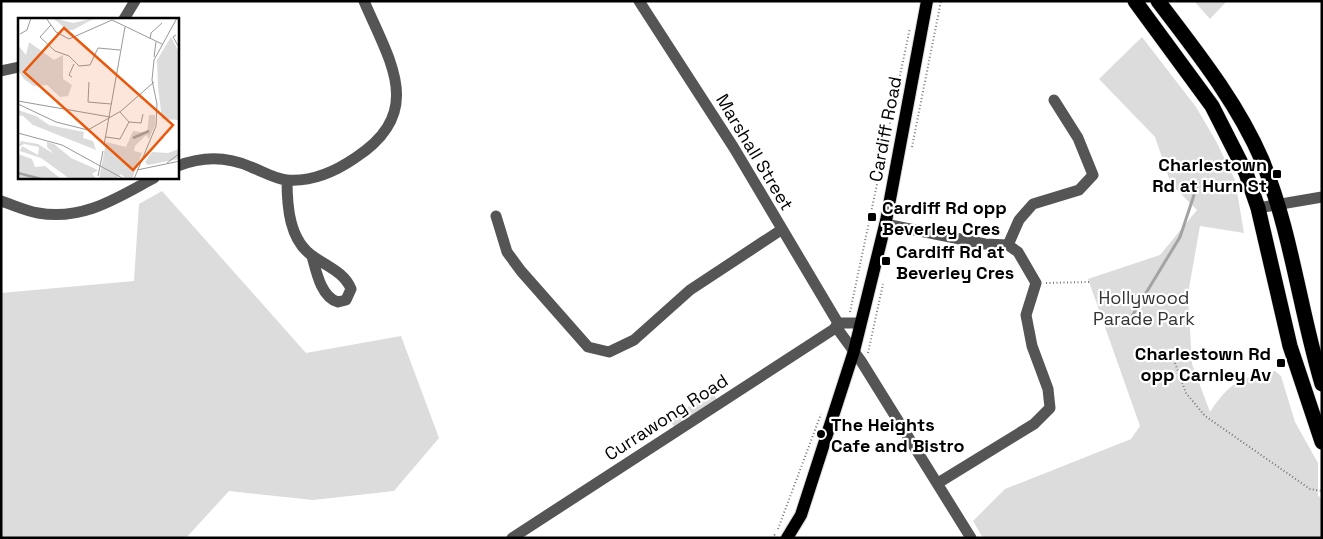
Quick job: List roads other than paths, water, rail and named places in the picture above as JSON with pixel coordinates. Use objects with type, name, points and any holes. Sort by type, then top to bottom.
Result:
[{"type":"highway","points":[[1135,1],[1212,106],[1246,173],[1258,208],[1290,346],[1322,442]]},
{"type":"highway","points":[[1158,1],[1225,93],[1242,120],[1262,160],[1277,204],[1310,343],[1322,384]]},
{"type":"main road","name":"Cardiff Road","points":[[787,538],[800,515],[854,351],[885,224],[927,1]]},
{"type":"street","points":[[125,18],[135,1]]},
{"type":"street","points":[[179,166],[194,159],[218,158],[236,162],[286,180],[319,176],[337,170],[374,145],[390,121],[397,99],[395,75],[364,1]]},
{"type":"street","name":"Marshall Street","points":[[638,1],[734,148],[838,323],[839,331],[865,367],[971,538]]},
{"type":"street","points":[[1,71],[18,67]]},
{"type":"street","points":[[1008,245],[1019,220],[1033,204],[1079,190],[1093,175],[1078,138],[1054,100]]},
{"type":"street","points":[[1,201],[38,213],[64,215],[85,212],[105,204],[152,179]]},
{"type":"street","points":[[286,180],[290,221],[297,235],[312,256]]},
{"type":"street","points":[[1258,208],[1322,197]]},
{"type":"street","points":[[496,216],[507,252],[521,271],[588,347],[609,352],[619,349],[634,340],[690,290],[781,230]]},
{"type":"street","points":[[885,224],[985,244],[1008,245],[1018,252],[1036,283],[1026,315],[1032,346],[1048,389],[1050,408],[1034,424],[938,483]]},
{"type":"street","points":[[838,323],[860,323]]},
{"type":"street","name":"Currawong Road","points":[[512,538],[834,329],[838,323]]},
{"type":"waterway","points":[[1126,326],[1180,237],[1198,183]]},
{"type":"place","name":"Charlestown Rd at Hurn St","points":[[1277,174]]},
{"type":"place","name":"Cardiff Rd opp Beverley Cres","points":[[872,217]]},
{"type":"place","name":"Cardiff Rd at Beverley Cres","points":[[886,261]]},
{"type":"place","name":"Charlestown Rd opp Carnley Av","points":[[1281,363]]},
{"type":"place","name":"The Heights Cafe and Bistro","points":[[821,434]]},
{"type":"park label","name":"Hollywood Parade Park","points":[[1144,307]]}]
